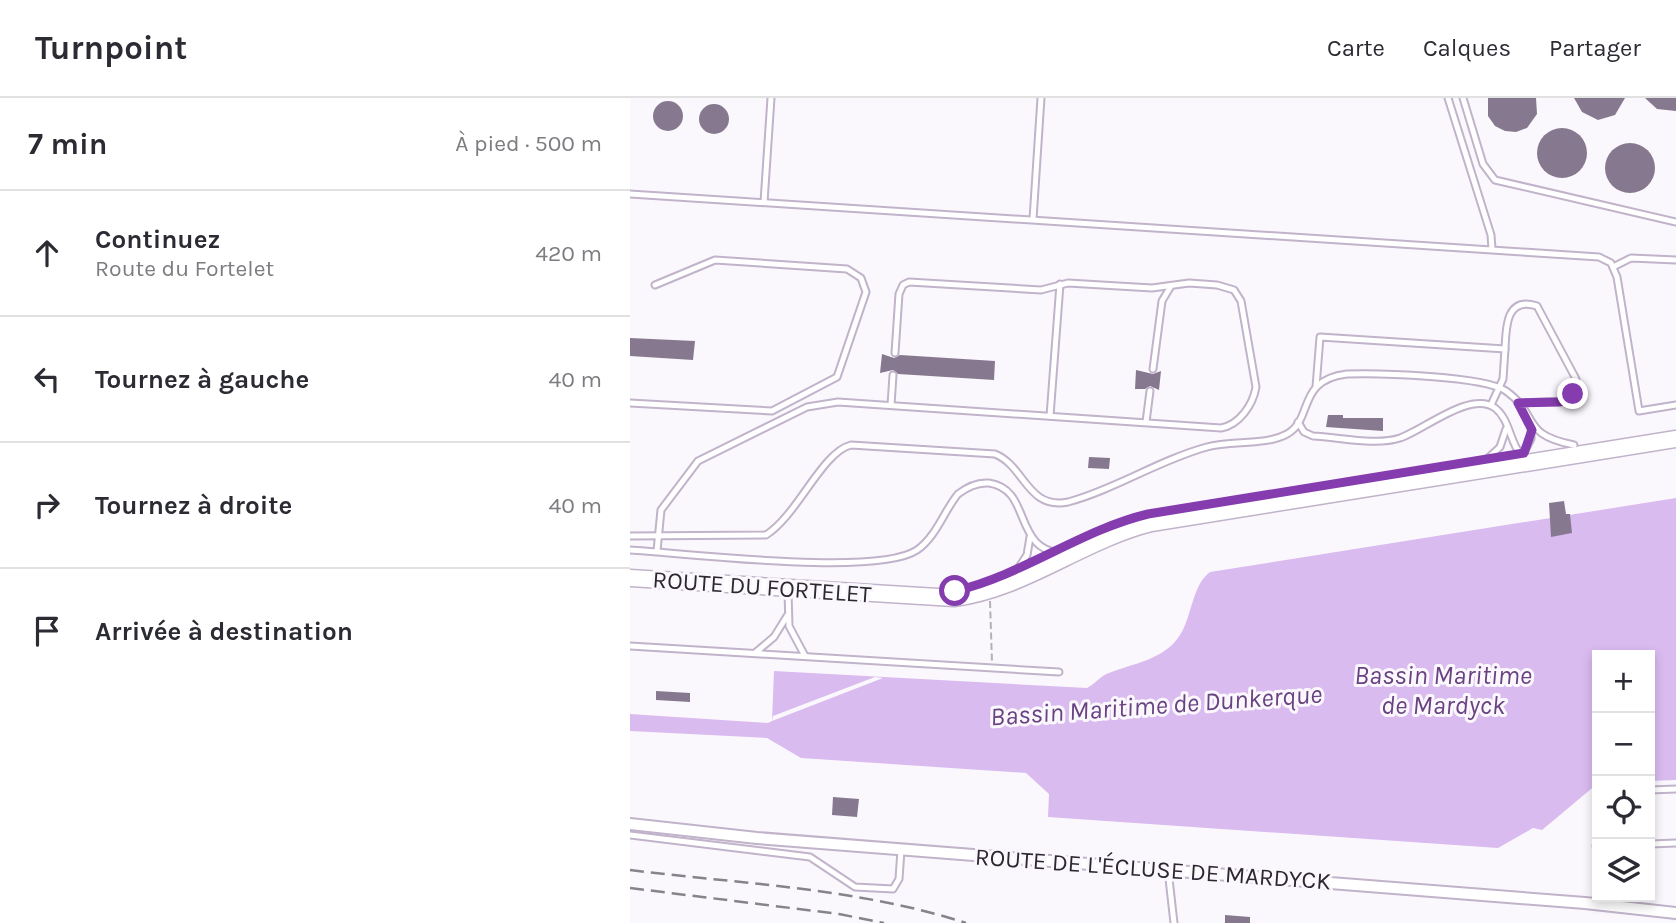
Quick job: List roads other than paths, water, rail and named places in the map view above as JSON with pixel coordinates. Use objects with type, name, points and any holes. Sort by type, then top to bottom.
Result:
[{"type":"main road","name":"ROUTE DU FORTELET","points":[[893,596],[955,591],[1018,567],[1112,525],[1148,514],[1486,460],[1522,458],[1574,445],[1676,429]]},
{"type":"main road","name":"ROUTE DU FORTELET","points":[[630,578],[946,599],[988,590],[1151,523],[1522,458],[1676,439]]},
{"type":"street","name":"ROUTE DE L'ÉCLUSE DE MARDYCK","points":[[630,824],[745,837],[1598,904],[1676,913]]},
{"type":"lane","points":[[764,202],[771,98]]},
{"type":"lane","points":[[1033,219],[1041,98]]},
{"type":"lane","points":[[1448,98],[1491,235],[1492,249]]},
{"type":"lane","points":[[1463,98],[1483,164],[1495,180],[1676,222]]},
{"type":"lane","points":[[630,194],[1599,257],[1613,267],[1639,411],[1676,405]]},
{"type":"lane","points":[[1613,267],[1631,258],[1676,260]]},
{"type":"lane","points":[[630,403],[778,410],[836,379],[866,292],[861,278],[847,269],[720,259],[655,285]]},
{"type":"lane","points":[[657,551],[661,510],[689,470],[708,455],[813,404],[831,402],[891,405],[1226,427],[1234,424],[1256,392],[1242,305],[1237,293],[1217,285],[1152,288],[1060,284],[1041,290],[906,283],[899,294],[895,353]]},
{"type":"lane","points":[[1050,416],[1060,284]]},
{"type":"lane","points":[[1153,369],[1162,301],[1171,286]]},
{"type":"lane","points":[[1491,405],[1500,388],[1507,317],[1522,304],[1537,306],[1544,314],[1576,379],[1574,392],[1565,401],[1518,403]]},
{"type":"lane","points":[[630,536],[766,535],[787,517],[835,453],[850,445],[995,454],[1005,460],[1030,491],[1042,500],[1056,504],[1078,499],[1207,447],[1282,436],[1298,422],[1315,387],[1320,337],[1505,348]]},
{"type":"lane","points":[[1315,387],[1337,376],[1354,374],[1479,382],[1500,388],[1518,403],[1542,435],[1574,445]]},
{"type":"lane","points":[[891,405],[893,375]]},
{"type":"lane","points":[[1146,422],[1150,391]]},
{"type":"lane","points":[[1298,422],[1304,432],[1313,436],[1393,440],[1467,405],[1479,402],[1491,405],[1501,414],[1522,458]]},
{"type":"lane","points":[[1522,458],[1531,439],[1530,422]]},
{"type":"lane","points":[[1486,460],[1500,447],[1506,426]]},
{"type":"lane","points":[[630,550],[847,564],[894,558],[918,550],[958,494],[983,483],[997,485],[1011,494],[1030,534],[1038,544],[1052,552],[1071,554]]},
{"type":"lane","points":[[1018,567],[1028,551],[1030,534]]},
{"type":"lane","points":[[788,589],[787,616],[793,636],[805,656]]},
{"type":"lane","points":[[755,653],[774,637],[787,616]]},
{"type":"lane","points":[[630,646],[1059,672]]},
{"type":"lane","points":[[1655,790],[1676,789]]},
{"type":"lane","points":[[630,835],[810,857],[855,887],[887,890],[893,889],[898,882],[901,849]]},
{"type":"lane","points":[[1655,844],[1676,843]]},
{"type":"lane","points":[[1168,870],[1174,923]]},
{"type":"water","name":"Bassin Maritime de Mardyck","points":[[1676,498],[1676,780],[1655,781],[1655,650],[1592,650],[1592,788],[1542,830],[1533,828],[1498,848],[1048,817],[1049,794],[1026,773],[801,758],[767,738],[630,731],[630,714],[768,723],[772,721],[774,671],[1087,688],[1106,674],[1148,660],[1166,650],[1184,628],[1199,585],[1210,572]]},
{"type":"railway","points":[[630,870],[842,895],[925,911],[966,923]]},
{"type":"railway","points":[[630,888],[839,914],[884,923]]},
{"type":"water label","name":"Bassin Maritime de Dunkerque","points":[[1156,705]]}]
